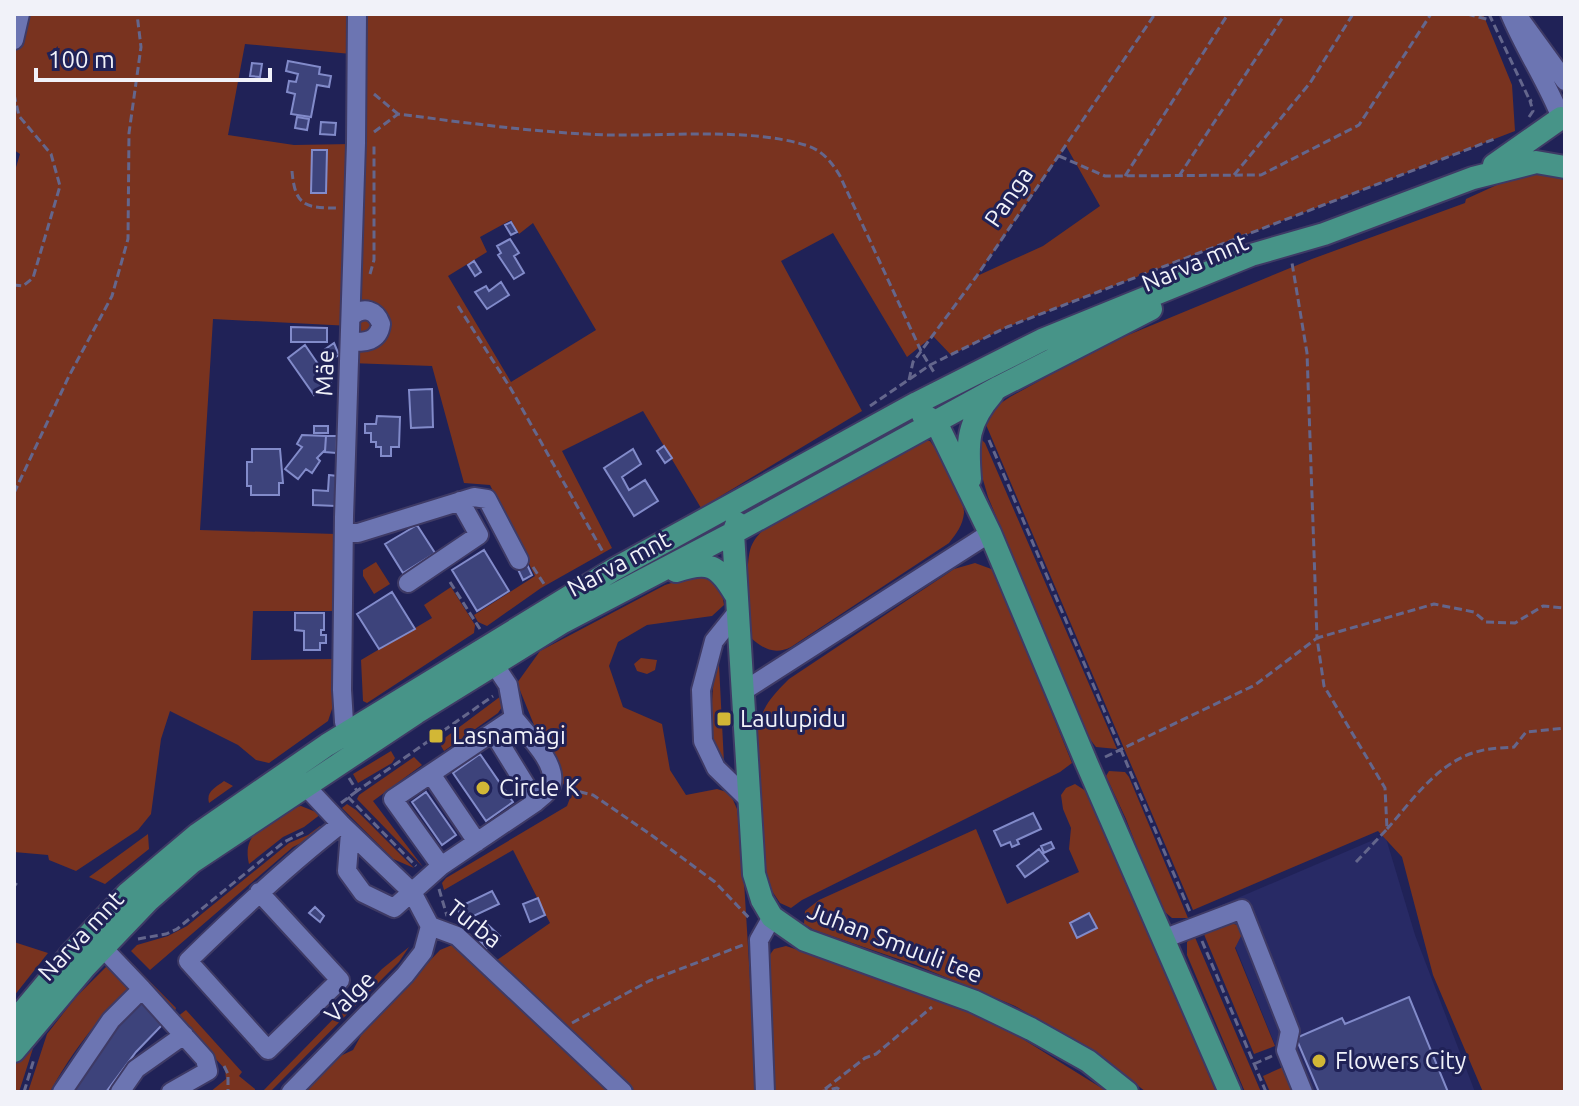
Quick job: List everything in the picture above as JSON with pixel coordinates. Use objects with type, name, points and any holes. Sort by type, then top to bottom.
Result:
[{"type":"main road","points":[[1563,117],[1552,136],[1552,146],[1565,166]]},
{"type":"main road","name":"Narva mnt","points":[[1473,178],[1563,117]]},
{"type":"main road","name":"Narva mnt","points":[[14,1051],[103,948],[149,900],[192,862],[340,764],[356,741],[613,570],[908,408],[1042,340],[1251,255],[1324,234],[1473,178],[1536,162],[1565,166]]},
{"type":"main road","name":"Narva mnt","points":[[14,1022],[127,894],[198,834],[291,770],[356,741],[563,622],[999,387],[1150,310],[1324,234]]},
{"type":"main road","points":[[971,492],[968,455],[971,426],[979,410],[999,387]]},
{"type":"main road","points":[[908,408],[936,422],[971,492],[1230,1092]]},
{"type":"main road","points":[[733,533],[747,503],[764,488]]},
{"type":"main road","name":"Juhan Smuuli tee","points":[[733,533],[754,874],[762,900],[765,930],[805,940],[950,992],[1042,1035],[1088,1061],[1127,1092]]},
{"type":"main road","points":[[637,584],[686,567],[709,566],[723,573],[738,604]]},
{"type":"street","points":[[14,40],[20,14]]},
{"type":"street","name":"Mäe","points":[[356,741],[344,722],[342,690],[357,14]]},
{"type":"street","points":[[1516,14],[1565,81]]},
{"type":"street","points":[[1501,17],[1522,43],[1563,117]]},
{"type":"street","points":[[351,340],[369,341],[377,336],[381,324],[377,316],[367,310],[352,316]]},
{"type":"street","points":[[344,533],[358,533],[474,497],[487,499],[519,560]]},
{"type":"street","points":[[408,583],[479,535],[460,501]]},
{"type":"street","points":[[742,692],[990,533]]},
{"type":"street","points":[[738,604],[714,641],[701,690],[703,741],[716,768],[749,800]]},
{"type":"street","points":[[346,828],[347,871],[363,893],[394,908],[441,866],[536,802],[552,785],[548,762],[514,718],[508,685],[494,664]]},
{"type":"street","points":[[441,866],[393,799],[514,718]]},
{"type":"street","points":[[493,732],[536,802]]},
{"type":"street","name":"Turba","points":[[291,770],[412,892],[430,926],[457,936],[623,1092]]},
{"type":"street","points":[[431,774],[477,842]]},
{"type":"street","points":[[259,892],[340,980],[268,1050],[188,961],[259,892],[295,860],[346,828]]},
{"type":"street","points":[[1163,939],[1192,917],[1242,909],[1290,1031],[1286,1050],[1303,1092]]},
{"type":"street","name":"Valge","points":[[291,1092],[405,975],[423,952],[430,926]]},
{"type":"street","points":[[765,930],[765,1092]]},
{"type":"street","points":[[103,948],[205,1059],[208,1071],[171,1092]]},
{"type":"street","points":[[62,1092],[111,1020],[142,989]]},
{"type":"street","points":[[120,1092],[136,1069],[184,1035]]},
{"type":"path","points":[[14,493],[69,376],[112,296],[128,239],[129,133],[141,47],[137,14]]},
{"type":"path","name":"Panga","points":[[908,408],[913,362],[976,277],[1155,14]]},
{"type":"path","points":[[1125,176],[1228,14]]},
{"type":"path","points":[[1179,176],[1285,14]]},
{"type":"path","points":[[1234,175],[1310,83],[1353,14]]},
{"type":"path","points":[[1059,156],[1105,176],[1261,175],[1359,125],[1431,14]]},
{"type":"path","points":[[1467,14],[1501,17]]},
{"type":"path","points":[[1489,14],[1501,17]]},
{"type":"path","points":[[1501,17],[1530,101]]},
{"type":"path","points":[[14,94],[19,116],[51,154],[60,186],[33,278],[23,286],[14,285]]},
{"type":"path","points":[[374,94],[398,114],[496,127],[607,135],[764,136],[806,145],[830,159],[840,176],[921,351],[938,378]]},
{"type":"path","points":[[374,132],[398,114]]},
{"type":"path","points":[[292,171],[294,192],[311,207],[355,208]]},
{"type":"path","points":[[1289,251],[1307,353],[1317,638],[1324,686],[1385,788],[1387,829]]},
{"type":"path","points":[[458,306],[511,389],[613,570]]},
{"type":"path","points":[[987,437],[1266,1092]]},
{"type":"path","points":[[450,582],[483,634]]},
{"type":"path","points":[[1087,764],[1121,751],[1255,685],[1317,638],[1434,604],[1474,612],[1486,622],[1515,623],[1543,606],[1565,608]]},
{"type":"path","points":[[340,764],[357,791],[498,693]]},
{"type":"path","points":[[1356,862],[1436,774],[1477,752],[1514,747],[1526,732],[1565,728]]},
{"type":"path","points":[[552,785],[593,795],[715,882],[765,930],[659,977],[558,1031]]},
{"type":"path","points":[[348,797],[418,868]]},
{"type":"path","points":[[132,940],[177,929],[284,842],[309,829]]},
{"type":"path","points":[[439,889],[453,934]]},
{"type":"path","points":[[820,1092],[865,1058],[876,1054],[950,992]]},
{"type":"path","points":[[825,1089],[837,1088],[844,1092]]},
{"type":"shaded area","points":[[20,14],[1483,14],[1512,85],[1515,131],[1007,327],[951,355],[933,336],[907,357],[833,233],[781,261],[862,411],[701,508],[643,411],[562,451],[612,548],[541,588],[487,626],[478,622],[474,615],[535,576],[490,485],[464,483],[432,366],[350,363],[351,326],[213,319],[200,530],[336,534],[334,611],[253,611],[251,660],[335,659],[334,703],[328,721],[269,763],[256,760],[238,745],[170,711],[161,739],[151,814],[138,830],[76,871],[49,860],[48,855],[14,852],[14,174],[20,154],[14,150],[14,40]],"holes":[[[245,44],[351,54],[351,144],[294,145],[228,135]],[[1066,146],[1100,206],[1043,246],[977,276]],[[511,220],[519,234],[533,223],[596,330],[511,382],[448,276],[487,252],[480,237]]]},
{"type":"shaded area","points":[[1540,172],[1565,181],[1565,1092],[1483,1092],[1433,975],[1402,857],[1378,831],[1193,910],[984,420],[992,409],[1010,397],[1104,345],[1312,259],[1465,203],[1466,199],[1523,173]]},
{"type":"shaded area","points":[[980,438],[985,443],[1117,749],[1096,747],[1089,738],[988,497],[977,459]]},
{"type":"shaded area","points":[[922,440],[930,441],[940,456],[963,505],[962,521],[949,543],[791,647],[774,651],[751,638],[749,556],[757,536],[766,527]]},
{"type":"shaded area","points":[[376,562],[390,584],[374,594],[363,576],[363,570]]},
{"type":"shaded area","points":[[975,563],[994,570],[1072,763],[1060,772],[791,908],[780,903],[762,867],[757,736],[767,704],[789,679],[954,569]]},
{"type":"shaded area","points":[[694,576],[707,576],[721,588],[724,605],[712,616],[647,625],[618,642],[609,666],[623,707],[662,724],[670,770],[686,795],[717,789],[730,793],[737,809],[757,1092],[631,1092],[550,1016],[497,960],[550,923],[513,850],[444,890],[442,883],[567,806],[570,798],[517,683],[540,651],[665,585]]},
{"type":"shaded area","points":[[451,587],[475,625],[474,633],[367,703],[363,701],[361,660],[432,618],[424,605]]},
{"type":"shaded area","points":[[641,658],[657,660],[655,670],[647,674],[637,671],[634,664]]},
{"type":"shaded area","points":[[716,662],[719,665],[724,763],[718,756],[712,731]]},
{"type":"shaded area","points":[[501,696],[502,707],[498,713],[444,751],[442,740]]},
{"type":"shaded area","points":[[391,751],[395,758],[392,763],[358,783],[353,774]]},
{"type":"shaded area","points":[[414,757],[422,765],[373,801],[423,867],[357,799]]},
{"type":"shaded area","points":[[1109,771],[1125,772],[1129,777],[1188,918],[1172,918],[1160,908],[1106,776]]},
{"type":"shaded area","points":[[224,781],[233,786],[209,803],[210,793]]},
{"type":"shaded area","points":[[1075,784],[1089,793],[1216,1092],[1146,1092],[1102,1057],[1015,1006],[804,924],[805,911],[819,900],[976,829],[1007,904],[1079,872],[1069,849],[1071,828],[1061,795],[1066,788]],"holes":[[[1089,913],[1097,927],[1077,937],[1070,924]]]},
{"type":"shaded area","points":[[347,804],[414,868],[393,859],[342,808]]},
{"type":"shaded area","points":[[301,806],[321,814],[283,837],[249,864],[248,848],[253,836],[283,813]]},
{"type":"shaded area","points":[[320,826],[323,829],[293,847],[150,970],[131,951],[137,945],[168,936],[187,926],[289,843]]},
{"type":"shaded area","points":[[148,834],[149,849],[105,884],[89,877]]},
{"type":"shaded area","points":[[1385,835],[1415,935],[1475,1092],[1294,1092],[1219,906]]},
{"type":"shaded area","points":[[1228,922],[1237,925],[1242,934],[1235,948],[1275,1046],[1254,1054],[1203,932]]},
{"type":"shaded area","points":[[1194,935],[1261,1092],[1245,1092],[1187,955],[1187,942]]},
{"type":"shaded area","points":[[14,942],[48,953],[14,996]]},
{"type":"shaded area","points":[[452,945],[460,948],[612,1092],[305,1092],[338,1057],[353,1050],[364,1030],[440,950]]},
{"type":"shaded area","points":[[786,946],[942,997],[997,1023],[1108,1092],[773,1092],[766,960],[774,949]]},
{"type":"shaded area","points":[[409,947],[399,962],[270,1092],[262,1092],[382,969]]},
{"type":"shaded area","points":[[120,954],[176,1008],[174,1014]]},
{"type":"shaded area","points":[[108,965],[131,989],[123,1000],[120,997],[91,1031],[50,1092],[28,1092],[47,1034],[76,997]]},
{"type":"shaded area","points":[[186,1010],[242,1072],[239,1076],[255,1092],[210,1092],[226,1079],[225,1069],[177,1017]]},
{"type":"shaded area","points":[[36,1039],[19,1092],[14,1092],[14,1064]]},
{"type":"shaded area","points":[[1283,1067],[1293,1092],[1270,1092],[1263,1076]]},
{"type":"building","points":[[288,61],[320,67],[319,74],[331,76],[329,87],[317,85],[311,117],[291,114],[295,94],[287,92],[289,81],[296,82],[298,74],[286,71]]},
{"type":"building","points":[[252,63],[262,64],[260,77],[250,76]]},
{"type":"building","points":[[297,117],[309,119],[307,130],[295,128]]},
{"type":"building","points":[[321,122],[336,123],[335,135],[320,134]]},
{"type":"building","points":[[312,150],[327,150],[326,193],[311,193]]},
{"type":"building","points":[[511,222],[517,232],[511,235],[505,225]]},
{"type":"building","points":[[510,239],[519,253],[514,256],[524,273],[514,279],[498,255],[501,253],[497,246]]},
{"type":"building","points":[[474,261],[481,272],[475,276],[468,265]]},
{"type":"building","points":[[501,282],[509,295],[487,309],[475,292],[486,286],[489,291]]},
{"type":"building","points":[[291,327],[327,328],[327,342],[291,342]]},
{"type":"building","points":[[334,343],[339,355],[331,360],[324,350]]},
{"type":"building","points":[[305,345],[331,383],[314,395],[288,358]]},
{"type":"building","points":[[432,389],[433,427],[411,428],[409,390]]},
{"type":"building","points":[[377,416],[400,417],[399,447],[391,447],[391,456],[381,456],[381,447],[371,442],[371,433],[365,433],[365,424],[376,424]]},
{"type":"building","points":[[314,426],[328,426],[328,433],[314,433]]},
{"type":"building","points":[[302,435],[326,436],[325,450],[317,458],[320,461],[312,473],[306,469],[298,479],[285,469],[302,447],[297,444]]},
{"type":"building","points":[[326,436],[337,436],[336,453],[325,452]]},
{"type":"building","points":[[664,446],[672,458],[665,463],[657,451]]},
{"type":"building","points":[[252,449],[280,449],[283,483],[279,483],[279,495],[251,495],[251,486],[247,486],[247,462],[252,462]]},
{"type":"building","points":[[633,449],[641,464],[622,477],[629,490],[645,480],[658,501],[634,516],[604,468]]},
{"type":"building","points":[[329,475],[337,476],[336,506],[313,505],[313,490],[328,491]]},
{"type":"building","points":[[417,525],[435,553],[403,573],[385,544]]},
{"type":"building","points":[[484,550],[509,591],[477,611],[452,570]]},
{"type":"building","points":[[524,558],[532,575],[523,580],[515,563]]},
{"type":"building","points":[[392,592],[415,629],[379,649],[357,614]]},
{"type":"building","points":[[295,613],[324,613],[321,635],[326,635],[326,643],[320,643],[320,650],[304,650],[304,631],[295,630]]},
{"type":"building","name":"Circle K","points":[[480,754],[513,802],[486,821],[453,773]]},
{"type":"building","name":"Circle K","points":[[426,792],[456,835],[442,845],[412,802]]},
{"type":"building","points":[[1033,813],[1041,829],[1017,840],[1019,844],[1012,847],[1010,842],[1001,846],[994,831]]},
{"type":"building","points":[[1051,842],[1054,848],[1044,853],[1041,846]]},
{"type":"building","points":[[1039,849],[1048,861],[1025,877],[1017,866]]},
{"type":"building","points":[[492,891],[499,904],[463,921],[457,908]]},
{"type":"building","points":[[538,898],[545,915],[530,922],[523,904]]},
{"type":"building","points":[[315,907],[324,916],[320,922],[309,913]]},
{"type":"building","points":[[1089,913],[1097,928],[1077,938],[1070,923]]},
{"type":"building","points":[[487,924],[500,936],[487,948],[475,936]]},
{"type":"building","points":[[142,996],[165,1022],[136,1052],[106,1092],[69,1092],[110,1032]]},
{"type":"building","points":[[1409,997],[1448,1092],[1319,1092],[1296,1038],[1342,1018],[1345,1024]]},
{"type":"place","name":"Laulupidu","points":[[724,719]]},
{"type":"place","name":"Lasnamägi","points":[[436,736]]},
{"type":"place","name":"Circle K","points":[[483,788]]},
{"type":"place","name":"Flowers City","points":[[1319,1061]]}]
